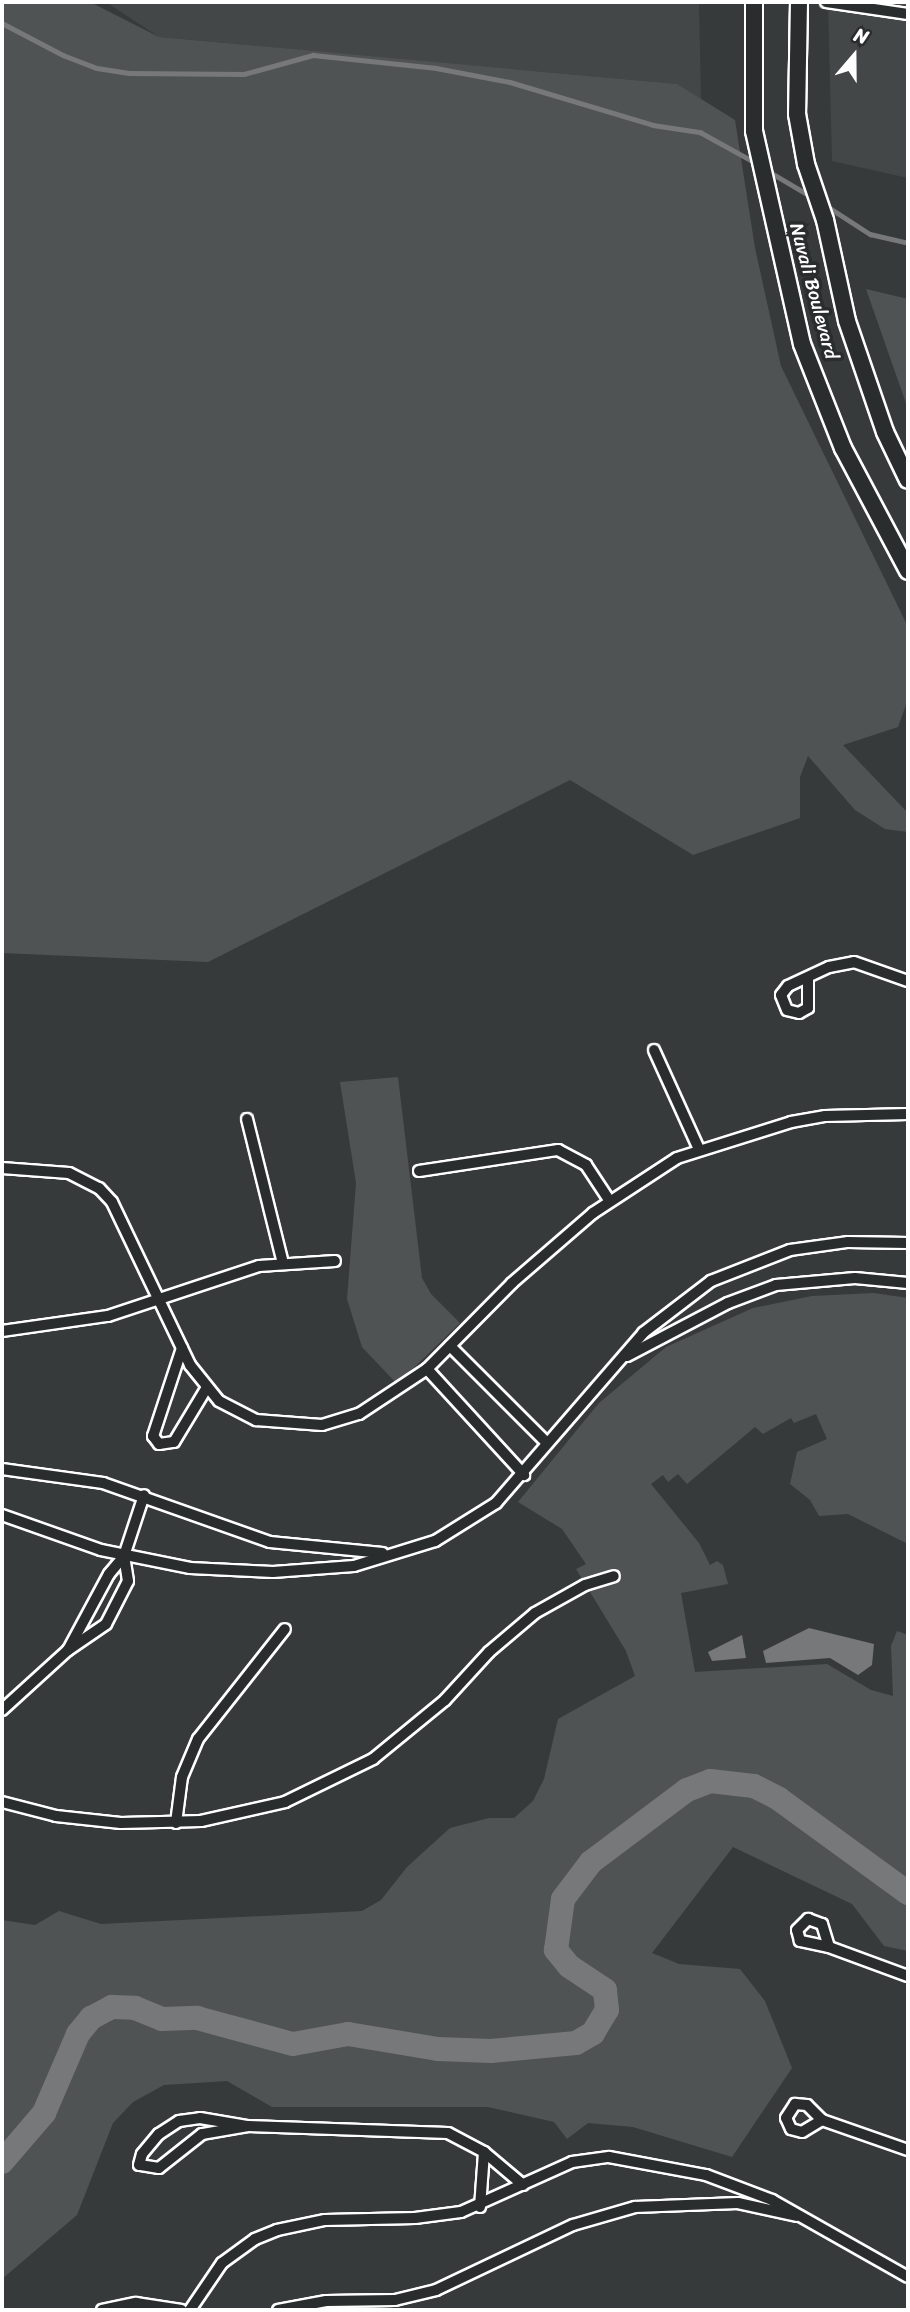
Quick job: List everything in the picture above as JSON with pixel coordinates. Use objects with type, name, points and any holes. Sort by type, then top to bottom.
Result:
[{"type":"main road","name":"Nuvali Boulevard","points":[[754,2],[754,131],[802,344],[843,449],[908,571]]},
{"type":"main road","name":"Nuvali Boulevard","points":[[799,2],[797,114],[806,164],[825,220],[847,321],[885,432],[908,480]]},
{"type":"street","points":[[826,2],[908,14]]},
{"type":"street","points":[[808,980],[829,967],[855,962],[908,981]]},
{"type":"street","points":[[654,1050],[699,1149]]},
{"type":"street","points":[[2,1168],[69,1173],[99,1188],[120,1216],[182,1348],[206,1389],[256,1420],[322,1425],[359,1414],[427,1369],[512,1283],[609,1200],[699,1149],[825,1116],[908,1114]]},
{"type":"street","points":[[247,1119],[283,1263]]},
{"type":"street","points":[[419,1171],[558,1150],[586,1165],[609,1200]]},
{"type":"street","points":[[2,1515],[124,1556],[190,1568],[273,1572],[354,1566],[456,1531],[496,1503],[524,1475],[547,1443],[627,1356],[643,1333],[680,1302],[735,1270],[819,1245],[908,1243]]},
{"type":"street","points":[[2,1331],[80,1322],[283,1263],[335,1261]]},
{"type":"street","points":[[627,1356],[728,1303],[776,1284],[855,1278],[908,1283]]},
{"type":"street","points":[[450,1346],[547,1443]]},
{"type":"street","points":[[182,1348],[153,1436],[156,1441],[174,1443],[206,1389]]},
{"type":"street","points":[[427,1369],[524,1475]]},
{"type":"street","points":[[2,1469],[103,1483],[144,1495],[270,1542],[385,1554]]},
{"type":"street","points":[[68,1650],[109,1574],[124,1556],[144,1495]]},
{"type":"street","points":[[2,1710],[68,1650],[93,1635],[115,1612],[128,1581],[124,1556]]},
{"type":"street","points":[[2,1802],[88,1820],[176,1823],[247,1814],[344,1776],[429,1714],[535,1613],[585,1585],[614,1576]]},
{"type":"street","points":[[176,1823],[182,1777],[198,1739],[285,1629]]},
{"type":"street","points":[[829,1947],[908,1976]]},
{"type":"street","points":[[248,2126],[202,2134],[159,2168],[139,2165],[149,2144],[179,2121],[200,2118],[248,2126],[449,2133],[484,2152],[523,2185]]},
{"type":"street","points":[[822,2120],[908,2150]]},
{"type":"street","points":[[480,2207],[484,2152]]},
{"type":"street","points":[[190,2310],[222,2263],[255,2239],[277,2230],[325,2220],[415,2218],[480,2207],[572,2162],[629,2158],[706,2175],[772,2200],[810,2219],[906,2277]]},
{"type":"street","points":[[278,2310],[326,2301],[395,2300],[436,2290],[562,2229],[635,2207],[737,2203],[810,2219]]},
{"type":"street","points":[[102,2310],[136,2302],[181,2310]]},
{"type":"shaded area","points":[[2,2],[90,2],[159,37],[677,84],[735,120],[755,248],[781,366],[908,627],[908,699],[898,727],[843,745],[908,813],[908,832],[885,829],[855,810],[808,756],[800,777],[800,818],[693,855],[570,780],[208,962],[2,953]]},
{"type":"shaded area","points":[[106,2],[699,2],[701,99],[676,84],[159,37]]},
{"type":"shaded area","points":[[828,2],[908,2],[908,178],[832,161]]},
{"type":"shaded area","points":[[866,289],[908,299],[908,409]]},
{"type":"shaded area","points":[[398,1077],[422,1278],[431,1294],[460,1323],[397,1384],[362,1347],[347,1299],[356,1183],[340,1082]]},
{"type":"shaded area","points":[[874,1293],[908,1298],[908,1544],[848,1514],[819,1516],[810,1500],[790,1484],[797,1452],[827,1439],[816,1414],[794,1423],[791,1418],[763,1434],[755,1427],[687,1484],[678,1474],[668,1482],[663,1475],[651,1484],[699,1543],[710,1565],[717,1561],[723,1565],[728,1584],[681,1593],[695,1672],[827,1664],[871,1690],[893,1696],[891,1646],[897,1631],[908,1635],[908,1951],[884,1946],[852,1904],[733,1847],[652,1953],[679,1964],[740,1969],[765,2001],[792,2068],[732,2157],[633,2127],[588,2123],[567,2139],[554,2122],[488,2107],[272,2107],[227,2081],[164,2085],[133,2102],[113,2123],[77,2215],[2,2279],[2,1920],[35,1925],[59,1911],[101,1924],[362,1911],[381,1900],[407,1867],[450,1828],[489,1818],[514,1818],[533,1801],[544,1779],[558,1719],[635,1676],[626,1651],[576,1569],[586,1564],[562,1529],[518,1502],[599,1403],[666,1347],[753,1308],[812,1296]]},
{"type":"shaded area","points":[[809,1628],[874,1644],[872,1665],[858,1675],[830,1658],[766,1663],[763,1651]]},
{"type":"shaded area","points":[[742,1635],[746,1658],[712,1661],[708,1652]]},
{"type":"waterway","points":[[2,23],[63,55],[97,68],[129,73],[244,74],[313,55],[436,68],[510,82],[653,125],[700,132],[758,164]]},
{"type":"waterway","points":[[768,171],[812,197]]},
{"type":"waterway","points":[[825,205],[870,234],[908,243]]},
{"type":"waterway","points":[[2,2162],[44,2113],[78,2034],[91,2018],[112,2007],[135,2008],[162,2019],[197,2018],[293,2044],[348,2034],[438,2049],[491,2051],[576,2043],[593,2033],[607,2010],[605,1990],[569,1966],[556,1950],[563,1899],[591,1862],[687,1790],[710,1781],[754,1786],[779,1799],[908,1893]]}]
